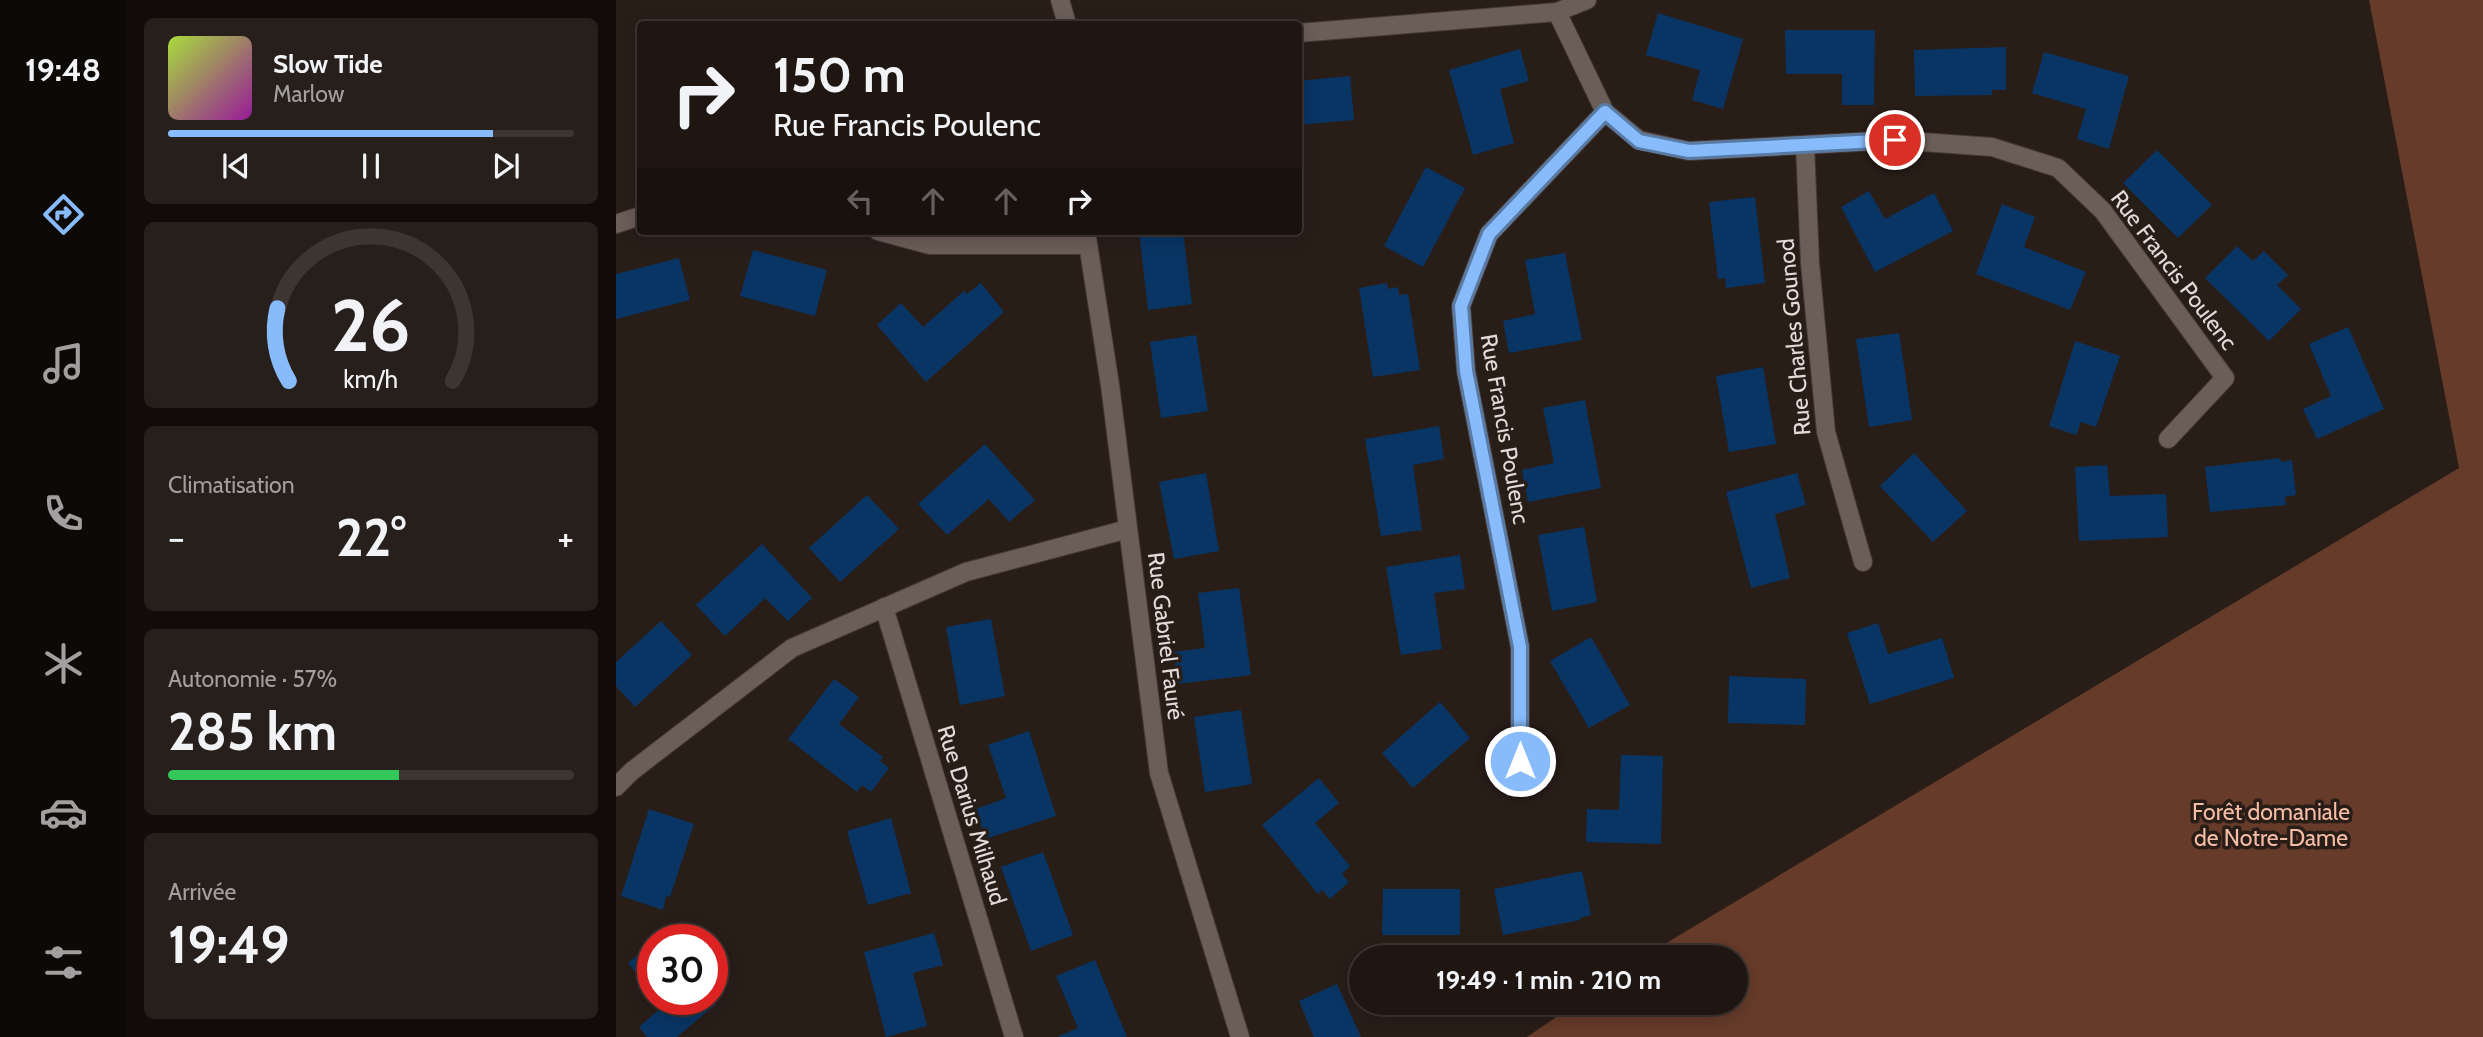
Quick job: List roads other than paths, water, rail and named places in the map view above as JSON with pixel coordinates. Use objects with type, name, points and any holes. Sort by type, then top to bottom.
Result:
[{"type":"street","points":[[1060,0],[1066,21]]},
{"type":"street","points":[[1302,33],[1558,12],[1587,0]]},
{"type":"street","name":"Rue Francis Poulenc","points":[[1558,12],[1605,112],[1639,141],[1689,151],[1895,140],[1992,147],[2058,168],[2103,211],[2225,378],[2168,439]]},
{"type":"street","name":"Rue Francis Poulenc","points":[[1520,761],[1520,647],[1466,371],[1461,306],[1489,234],[1605,112]]},
{"type":"street","name":"Rue Charles Gounod","points":[[1805,145],[1810,263],[1826,432],[1863,562]]},
{"type":"street","points":[[616,224],[637,217]]},
{"type":"street","points":[[893,235],[929,245],[1087,238]]},
{"type":"street","name":"Rue Gabriel Fauré","points":[[1087,238],[1110,385],[1159,773],[1240,1037]]},
{"type":"street","points":[[616,787],[632,771],[792,648],[966,572],[1128,529]]},
{"type":"street","name":"Rue Darius Milhaud","points":[[884,607],[1014,1037]]},
{"type":"park label","name":"Forêt domaniale de Notre-Dame","points":[[2271,825]]}]
